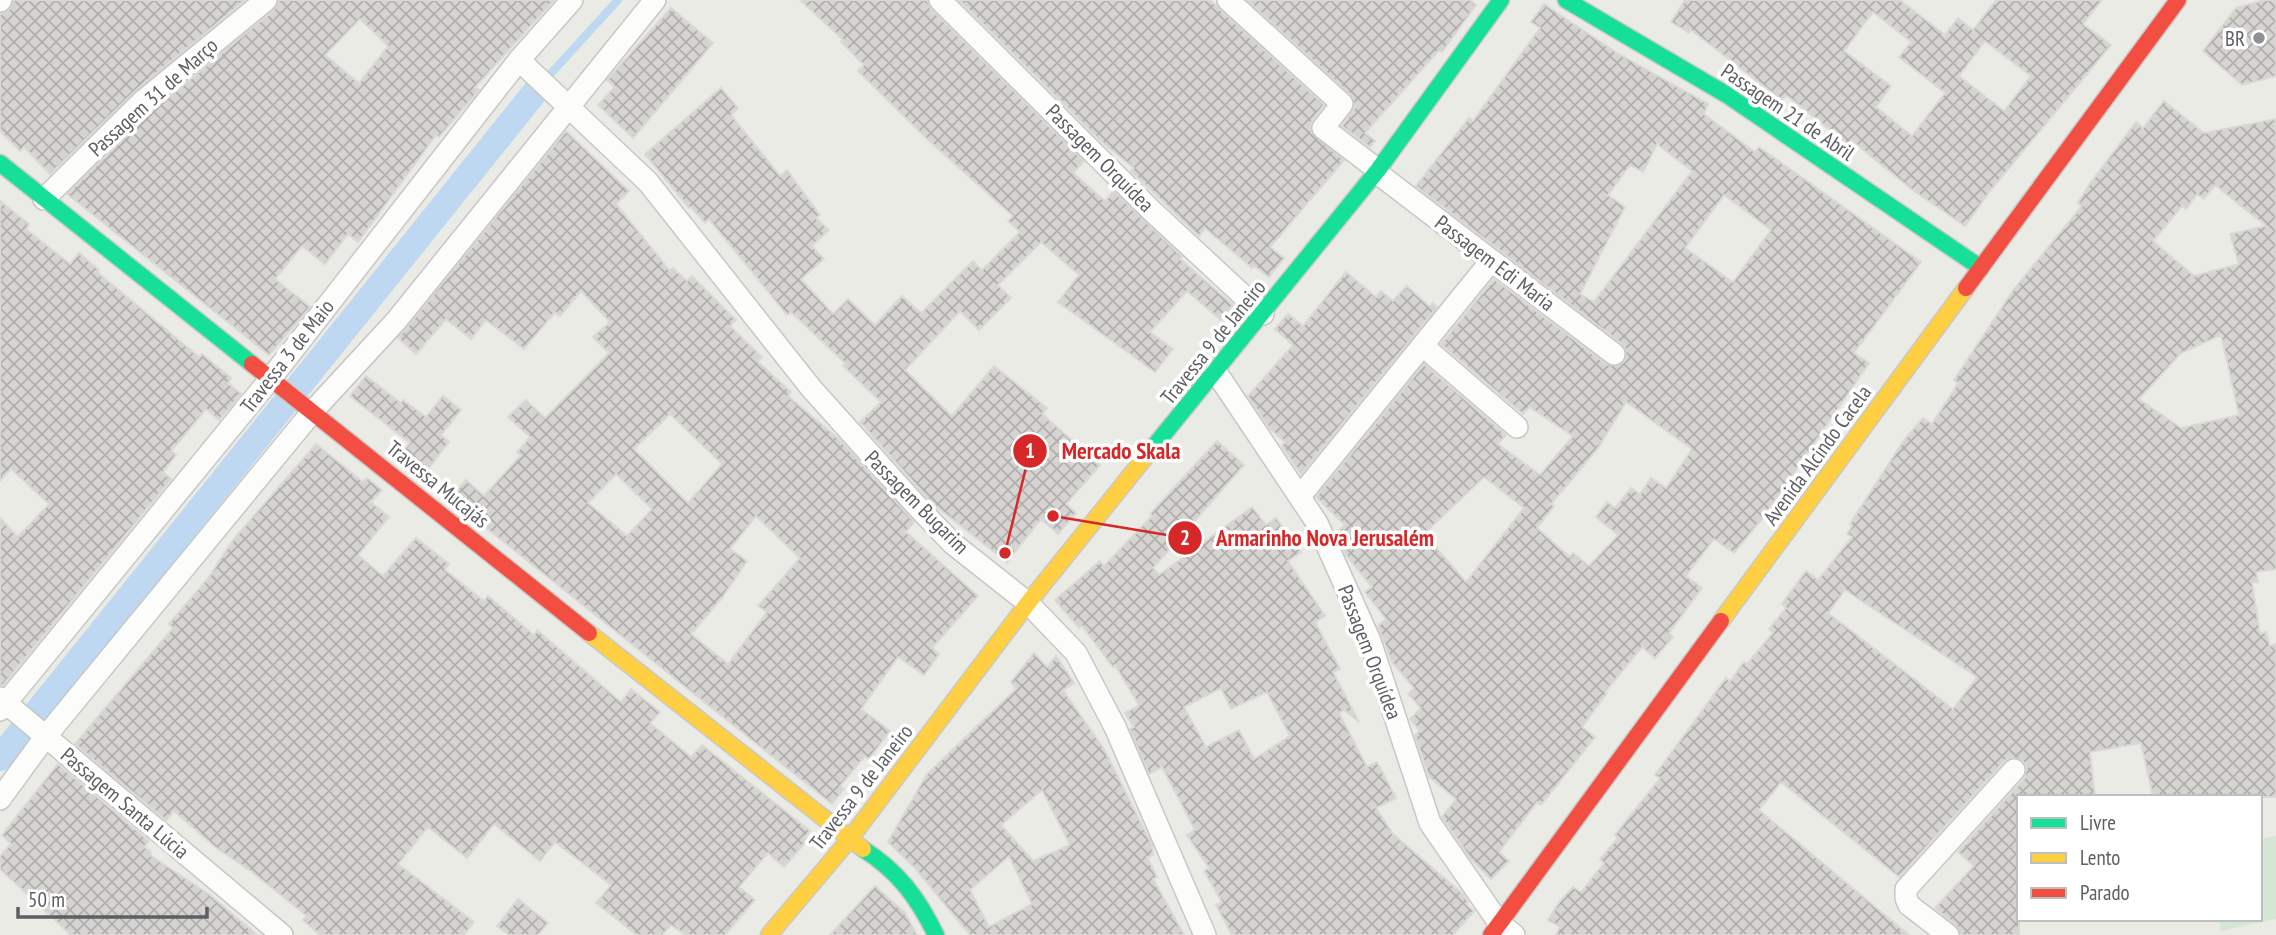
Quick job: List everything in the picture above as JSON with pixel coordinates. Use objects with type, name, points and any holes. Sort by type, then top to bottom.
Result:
[{"type":"street","name":"Passagem 31 de Março","points":[[44,199],[144,100],[266,0]]},
{"type":"street","name":"Travessa 3 de Maio","points":[[4,704],[271,378],[572,0]]},
{"type":"street","points":[[0,799],[44,734],[313,411],[396,321],[561,98],[655,0]]},
{"type":"street","name":"Passagem Orquídea","points":[[940,0],[1151,210],[1262,314]]},
{"type":"street","name":"Passagem Edi Maria","points":[[1228,0],[1342,104],[1323,128],[1614,354]]},
{"type":"street","name":"Travessa 9 de Janeiro","points":[[769,935],[849,840],[1028,603],[1377,171],[1501,0]]},
{"type":"street","name":"Passagem 21 de Abril","points":[[1566,0],[1727,94],[1981,268]]},
{"type":"street","name":"Avenida Alcindo Cacela","points":[[1501,931],[2178,0]]},
{"type":"street","name":"Passagem Bugarim","points":[[522,63],[648,182],[811,388],[864,449],[952,542],[1028,603],[1076,653],[1115,727],[1205,935]]},
{"type":"street","name":"Travessa Mucajás","points":[[0,163],[849,840],[885,862],[920,900],[936,935]]},
{"type":"street","points":[[1301,495],[1491,261]]},
{"type":"street","points":[[1423,346],[1517,427]]},
{"type":"street","name":"Passagem Orquídea","points":[[1216,372],[1252,428],[1301,495],[1317,523],[1370,641],[1430,823],[1501,931]]},
{"type":"street","name":"Passagem Santa Lúcia","points":[[4,704],[44,734],[282,935]]},
{"type":"street","points":[[1948,935],[1909,905],[1906,889],[2014,770]]},
{"type":"green space","points":[[2276,836],[2276,919],[2220,931],[2220,921],[2262,921],[2262,839]]},
{"type":"building","points":[[14,0],[245,0],[135,91],[50,174],[24,147],[20,151],[0,131],[0,14],[9,10]]},
{"type":"building","points":[[279,0],[554,0],[475,87],[479,90],[439,137],[436,135],[358,242],[348,234],[325,264],[302,246],[275,279],[310,307],[269,355],[67,194],[153,110],[274,10]],"holes":[[[360,19],[388,46],[359,83],[325,55]]]},
{"type":"building","points":[[800,0],[927,0],[931,9],[1084,161],[1073,173],[1105,201],[1114,191],[1182,257],[1180,259],[1233,305],[1221,320],[1187,291],[1150,332],[1173,349],[1155,372],[1058,302],[1079,275],[1041,242],[998,285],[1011,298],[979,330],[960,311],[905,370],[952,416],[994,366],[1047,408],[1042,414],[1100,465],[1066,504],[1076,513],[1058,534],[1041,519],[1007,562],[933,504],[860,422],[881,402],[843,366],[846,364],[791,312],[787,315],[709,219],[705,223],[689,208],[645,154],[721,88],[738,108],[731,115],[780,176],[787,170],[820,215],[816,218],[829,230],[812,246],[824,259],[801,279],[833,314],[848,299],[875,325],[902,296],[921,313],[973,261],[982,270],[1020,232],[1008,221],[1013,216],[928,140],[858,71],[864,65],[841,42],[843,40]]},
{"type":"building","points":[[959,0],[1210,0],[1324,105],[1312,120],[1311,132],[1344,160],[1270,247],[1284,258],[1269,277],[1254,266],[1252,268],[1205,228],[1199,236],[1131,171],[1134,168],[1102,142]]},
{"type":"building","points":[[1247,0],[1470,0],[1476,5],[1442,52],[1439,50],[1365,133],[1375,141],[1370,147],[1342,126],[1355,107],[1351,95]]},
{"type":"building","points":[[1685,0],[1900,0],[1945,35],[1958,18],[1973,30],[1996,0],[2102,0],[2083,24],[2111,45],[1990,191],[1965,226],[1910,188],[1851,140],[1848,144],[1786,95],[1782,100],[1691,30],[1689,33],[1671,22]],"holes":[[[1873,12],[1911,42],[1899,57],[1945,93],[1912,136],[1876,107],[1891,86],[1844,51]],[[1985,41],[2031,76],[2004,111],[1959,76]]]},
{"type":"building","points":[[2264,0],[2276,0],[2276,76],[2242,85],[2203,51],[2236,8]]},
{"type":"building","points":[[1544,4],[1617,53],[1708,104],[1704,114],[1755,152],[1759,147],[1921,262],[1854,353],[1869,363],[1763,518],[1734,553],[1714,539],[1686,576],[1702,588],[1669,633],[1673,637],[1655,658],[1642,647],[1605,692],[1607,693],[1582,727],[1595,737],[1541,805],[1537,802],[1499,852],[1509,861],[1491,879],[1471,859],[1442,817],[1456,799],[1429,777],[1415,735],[1420,731],[1410,719],[1421,708],[1408,694],[1414,688],[1392,662],[1378,626],[1386,619],[1365,592],[1372,587],[1346,555],[1336,533],[1345,525],[1316,497],[1424,364],[1506,435],[1498,444],[1540,475],[1573,436],[1529,407],[1523,414],[1441,344],[1494,279],[1606,364],[1618,366],[1625,361],[1626,350],[1622,344],[1416,186],[1469,118],[1473,121],[1540,28],[1531,22]],"holes":[[[1657,144],[1692,171],[1594,302],[1580,294],[1625,207],[1608,195],[1630,165],[1643,172]],[[1724,195],[1771,230],[1733,282],[1685,248]],[[1626,402],[1692,449],[1666,488],[1651,478],[1640,494],[1631,488],[1615,508],[1607,502],[1596,517],[1618,535],[1589,566],[1573,553],[1570,557],[1537,528],[1554,506],[1551,504],[1598,448]],[[1484,477],[1524,508],[1466,582],[1424,534]]]},
{"type":"building","points":[[671,8],[713,43],[633,138],[598,105],[615,87],[607,80]]},
{"type":"building","points":[[2164,101],[2204,133],[2276,119],[2276,569],[2256,572],[2258,582],[2252,582],[2260,634],[2266,632],[2270,646],[2276,644],[2276,797],[2153,795],[2141,743],[2090,752],[2095,795],[2017,795],[2019,935],[1961,935],[1956,925],[1935,908],[1974,866],[1958,852],[2024,779],[2027,767],[2022,760],[2011,757],[2004,761],[1899,877],[1781,782],[1759,810],[1909,935],[1556,935],[1560,927],[1548,920],[1560,901],[1573,887],[1581,892],[1604,863],[1600,859],[1618,838],[1615,835],[1660,778],[1655,775],[1726,678],[1730,681],[1744,662],[1747,664],[1773,633],[1769,629],[1786,608],[1782,604],[1806,571],[1818,580],[1852,537],[1847,534],[1852,526],[1850,524],[1904,440],[1923,418],[1932,424],[1958,383],[1954,380],[2014,289],[2082,206],[2078,203],[2089,185],[2136,122],[2143,128]],"holes":[[[2215,185],[2266,226],[2230,234],[2239,264],[2194,276],[2153,241],[2182,206],[2186,209],[2197,194],[2204,199]],[[2221,335],[2239,415],[2181,428],[2139,399],[2181,353]],[[1845,590],[1977,677],[1953,709],[1828,613]]]},
{"type":"building","points":[[566,131],[629,191],[616,204],[670,271],[673,268],[687,281],[692,276],[736,320],[730,326],[762,357],[758,362],[791,392],[788,396],[841,441],[914,522],[906,532],[978,596],[932,648],[939,654],[924,675],[898,657],[861,709],[890,731],[869,759],[865,756],[840,786],[844,789],[832,804],[450,499],[466,480],[484,496],[521,455],[517,452],[530,437],[508,417],[526,400],[545,418],[609,353],[593,337],[610,322],[581,291],[560,316],[555,312],[524,349],[486,320],[471,339],[446,319],[416,354],[398,338]],"holes":[[[670,414],[722,464],[688,503],[634,449]],[[616,474],[652,509],[627,536],[588,503]],[[756,516],[800,558],[758,606],[767,612],[728,664],[691,634],[722,598],[747,561],[730,549]]]},
{"type":"building","points":[[0,201],[29,224],[26,229],[70,264],[79,253],[99,270],[97,272],[199,357],[202,354],[231,378],[228,383],[241,394],[219,420],[206,409],[171,451],[176,455],[163,472],[171,479],[3,685],[0,685],[0,518],[18,537],[49,504],[11,469],[0,481]]},
{"type":"building","points":[[1346,272],[1376,297],[1381,291],[1393,301],[1407,286],[1430,307],[1433,303],[1437,307],[1301,474],[1282,446],[1285,442],[1270,429],[1248,396],[1293,345],[1275,329],[1288,314],[1303,326]]},
{"type":"building","points":[[366,376],[401,403],[403,400],[426,417],[443,396],[461,410],[441,435],[449,442],[423,475],[399,456],[410,443],[350,396]]},
{"type":"building","points":[[1217,441],[1244,465],[1153,568],[1159,575],[1252,507],[1266,525],[1276,518],[1301,552],[1288,561],[1325,616],[1315,622],[1340,669],[1333,672],[1359,722],[1344,710],[1339,713],[1367,767],[1377,762],[1396,798],[1376,808],[1393,834],[1464,895],[1468,902],[1466,904],[1474,911],[1453,935],[1232,935],[1216,905],[1222,902],[1204,871],[1209,868],[1187,835],[1195,830],[1162,767],[1149,774],[1130,729],[1134,727],[1125,713],[1139,705],[1115,665],[1113,667],[1082,626],[1079,628],[1055,600],[1100,561],[1104,566],[1152,516],[1150,514]],"holes":[[[1221,688],[1231,709],[1267,692],[1290,736],[1254,759],[1239,730],[1206,747],[1184,707]]]},
{"type":"building","points":[[316,444],[363,482],[367,478],[382,490],[371,502],[389,517],[358,555],[383,576],[416,538],[449,564],[445,570],[484,601],[488,596],[534,635],[537,630],[621,702],[631,689],[660,712],[650,723],[691,757],[702,745],[810,831],[805,837],[808,839],[784,867],[768,853],[739,887],[755,900],[725,935],[686,935],[671,925],[662,935],[637,935],[596,903],[611,885],[555,842],[540,861],[494,824],[467,858],[428,827],[398,864],[474,922],[464,935],[320,935],[303,920],[307,916],[252,872],[215,847],[174,811],[166,820],[75,744],[173,628],[169,624],[209,577],[233,540]]},
{"type":"building","points":[[1034,653],[1047,667],[1056,656],[1074,683],[1063,690],[1104,749],[1152,845],[1153,855],[1147,857],[1157,877],[1153,879],[1184,935],[970,935],[915,868],[888,842],[927,774],[1016,689],[1011,682]],"holes":[[[1042,790],[1070,845],[1033,861],[1001,825]],[[1009,856],[1032,904],[989,927],[970,890]]]},
{"type":"building","points":[[58,764],[149,841],[144,847],[151,852],[150,855],[210,895],[257,935],[71,935],[0,869],[0,856],[11,844],[2,835]]},
{"type":"building","points":[[875,886],[905,913],[917,935],[830,935]]},
{"type":"building","points":[[518,899],[548,923],[538,935],[509,935],[497,926]]},
{"type":"waterway","points":[[544,81],[618,0]]},
{"type":"waterway","points":[[0,758],[540,86]]},
{"type":"traffic: fast","points":[[1147,455],[1378,170],[1501,0]]},
{"type":"traffic: fast","points":[[1566,0],[1727,95],[1981,268]]},
{"type":"traffic: fast","points":[[0,163],[252,364]]},
{"type":"traffic: fast","points":[[863,849],[906,886],[936,935]]},
{"type":"traffic: slow","points":[[1721,621],[1966,288]]},
{"type":"traffic: slow","points":[[769,935],[849,840],[1028,603],[1147,455]]},
{"type":"traffic: slow","points":[[589,633],[863,849]]},
{"type":"traffic: jam","points":[[1966,288],[2178,0]]},
{"type":"traffic: jam","points":[[252,364],[589,633]]},
{"type":"traffic: jam","points":[[1491,935],[1721,621]]},
{"type":"place","name":"BR","points":[[2259,38]]},
{"type":"place","name":"Armarinho Nova Jerusalém","points":[[1053,516]]},
{"type":"place","name":"Mercado Skala","points":[[1005,553]]}]
